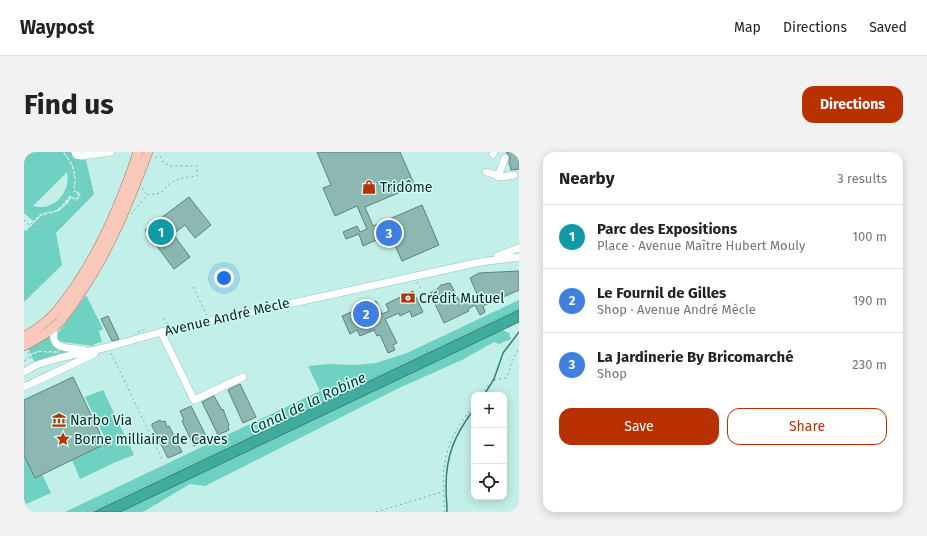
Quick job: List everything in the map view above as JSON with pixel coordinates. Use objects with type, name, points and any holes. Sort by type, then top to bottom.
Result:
[{"type":"main road","points":[[24,346],[54,328],[70,308],[103,258],[120,225],[148,152]]},
{"type":"main road","points":[[24,337],[49,319],[84,273],[109,227],[122,198],[137,153]]},
{"type":"street","points":[[75,152],[76,155],[82,156],[111,152]]},
{"type":"street","points":[[498,177],[505,158]]},
{"type":"street","points":[[486,172],[498,177],[514,175]]},
{"type":"street","name":"Avenue André Mècle","points":[[480,262],[519,248]]},
{"type":"street","name":"Avenue André Mècle","points":[[24,372],[46,362],[92,352],[161,332],[480,262],[519,257]]},
{"type":"street","points":[[54,328],[52,337],[54,342],[59,346],[92,352]]},
{"type":"street","points":[[161,332],[194,400],[243,377]]},
{"type":"street","points":[[24,387],[92,352]]},
{"type":"path","points":[[24,220],[30,225],[49,230],[59,227],[91,195],[90,180],[62,152]]},
{"type":"path","points":[[130,216],[148,195],[161,193],[167,184],[179,178],[197,176],[197,166],[170,166],[164,162],[160,156]]},
{"type":"path","points":[[30,225],[40,215],[56,211],[71,196],[76,200],[79,195],[74,190],[75,175],[68,158]]},
{"type":"path","points":[[193,287],[207,316]]},
{"type":"path","points":[[87,512],[519,308]]},
{"type":"path","points":[[164,318],[168,324]]},
{"type":"path","points":[[24,361],[32,354],[38,352],[58,352],[59,346]]},
{"type":"path","points":[[108,347],[162,460]]},
{"type":"path","points":[[483,392],[491,381],[505,378],[508,375],[512,361],[519,348]]},
{"type":"path","points":[[445,512],[443,492],[446,459],[450,443],[471,410]]},
{"type":"path","points":[[24,449],[29,459]]},
{"type":"path","points":[[376,512],[443,492]]},
{"type":"shaded area","points":[[24,152],[62,152],[66,156],[73,170],[73,191],[78,195],[76,199],[70,195],[56,210],[40,214],[33,221],[24,213]],"holes":[[[67,172],[68,179],[64,193],[54,203],[48,206],[33,206]]]},
{"type":"shaded area","points":[[64,152],[84,152],[94,194],[56,233],[62,265],[24,302],[24,230],[26,231],[41,216],[59,211],[71,198],[77,201],[81,194],[74,190],[76,179],[73,165]]},
{"type":"shaded area","points":[[86,295],[103,329],[99,331],[102,342],[94,344],[94,346],[59,341],[57,337],[58,333]]},
{"type":"shaded area","points":[[519,300],[519,310],[94,512],[65,512],[320,391],[308,366],[376,363],[407,353]]},
{"type":"shaded area","points":[[519,310],[519,322],[120,512],[94,512]]},
{"type":"shaded area","points":[[502,330],[509,333],[511,339],[499,344],[494,342],[462,360],[399,388],[205,486],[190,484],[143,512],[120,512]]},
{"type":"shaded area","points":[[50,335],[51,341],[58,348],[58,351],[38,351],[31,354],[28,348]]},
{"type":"shaded area","points":[[59,348],[74,351],[35,363],[31,355],[40,352],[59,353]]},
{"type":"shaded area","points":[[103,390],[134,455],[80,479],[72,460],[105,444],[103,440],[105,438],[85,397]]},
{"type":"shaded area","points":[[24,455],[35,478],[42,474],[51,493],[26,504],[24,499]]},
{"type":"building","name":"Tridôme","points":[[317,152],[400,152],[415,186],[365,207],[373,226],[422,205],[439,245],[402,261],[390,234],[363,246],[359,234],[346,239],[343,232],[357,226],[360,232],[367,229],[357,206],[335,216],[323,188],[331,185]]},
{"type":"building","points":[[506,152],[519,152],[519,169],[511,170],[509,162],[510,157]]},
{"type":"building","points":[[189,197],[211,225],[195,238],[185,225],[173,234],[190,257],[174,269],[145,230]]},
{"type":"building","points":[[519,271],[519,290],[483,306],[485,312],[480,315],[475,305],[468,309],[469,311],[444,323],[430,293],[441,285],[450,283],[461,304],[478,296],[470,278],[479,273]]},
{"type":"building","points":[[413,291],[423,312],[412,317],[410,311],[400,316],[399,313],[385,319],[397,343],[393,345],[395,350],[388,353],[380,335],[377,336],[374,330],[360,336],[357,330],[350,334],[342,316],[376,301],[382,314],[389,311],[386,304]]},
{"type":"building","points":[[108,316],[119,339],[112,341],[101,319]]},
{"type":"building","name":"Narbo Via","points":[[73,377],[105,444],[35,478],[24,455],[24,400]]},
{"type":"building","points":[[240,384],[256,417],[243,423],[228,390]]},
{"type":"building","points":[[214,396],[222,410],[223,409],[229,425],[229,430],[218,435],[202,402]]},
{"type":"building","points":[[191,406],[208,440],[194,446],[182,421],[184,420],[180,411]]},
{"type":"building","points":[[160,420],[162,422],[165,421],[167,427],[169,426],[182,452],[168,458],[152,426],[152,424]]},
{"type":"waterway","points":[[486,392],[494,379],[503,353],[519,332]]},
{"type":"waterway","points":[[447,512],[446,475],[450,455],[457,436],[471,414]]},
{"type":"place","name":"Tridôme","points":[[369,187]]},
{"type":"place","name":"Parc des Expositions","points":[[161,232]]},
{"type":"place","name":"La Jardinerie By Bricomarché","points":[[389,233]]},
{"type":"place","name":"Crédit Mutuel","points":[[408,298]]},
{"type":"place","name":"Le Fournil de Gilles","points":[[366,314]]},
{"type":"place","name":"Narbo Via","points":[[59,420]]},
{"type":"place","name":"Borne milliaire de Caves","points":[[63,439]]},
{"type":"water label","name":"Canal de la Robine","points":[[308,403]]}]
